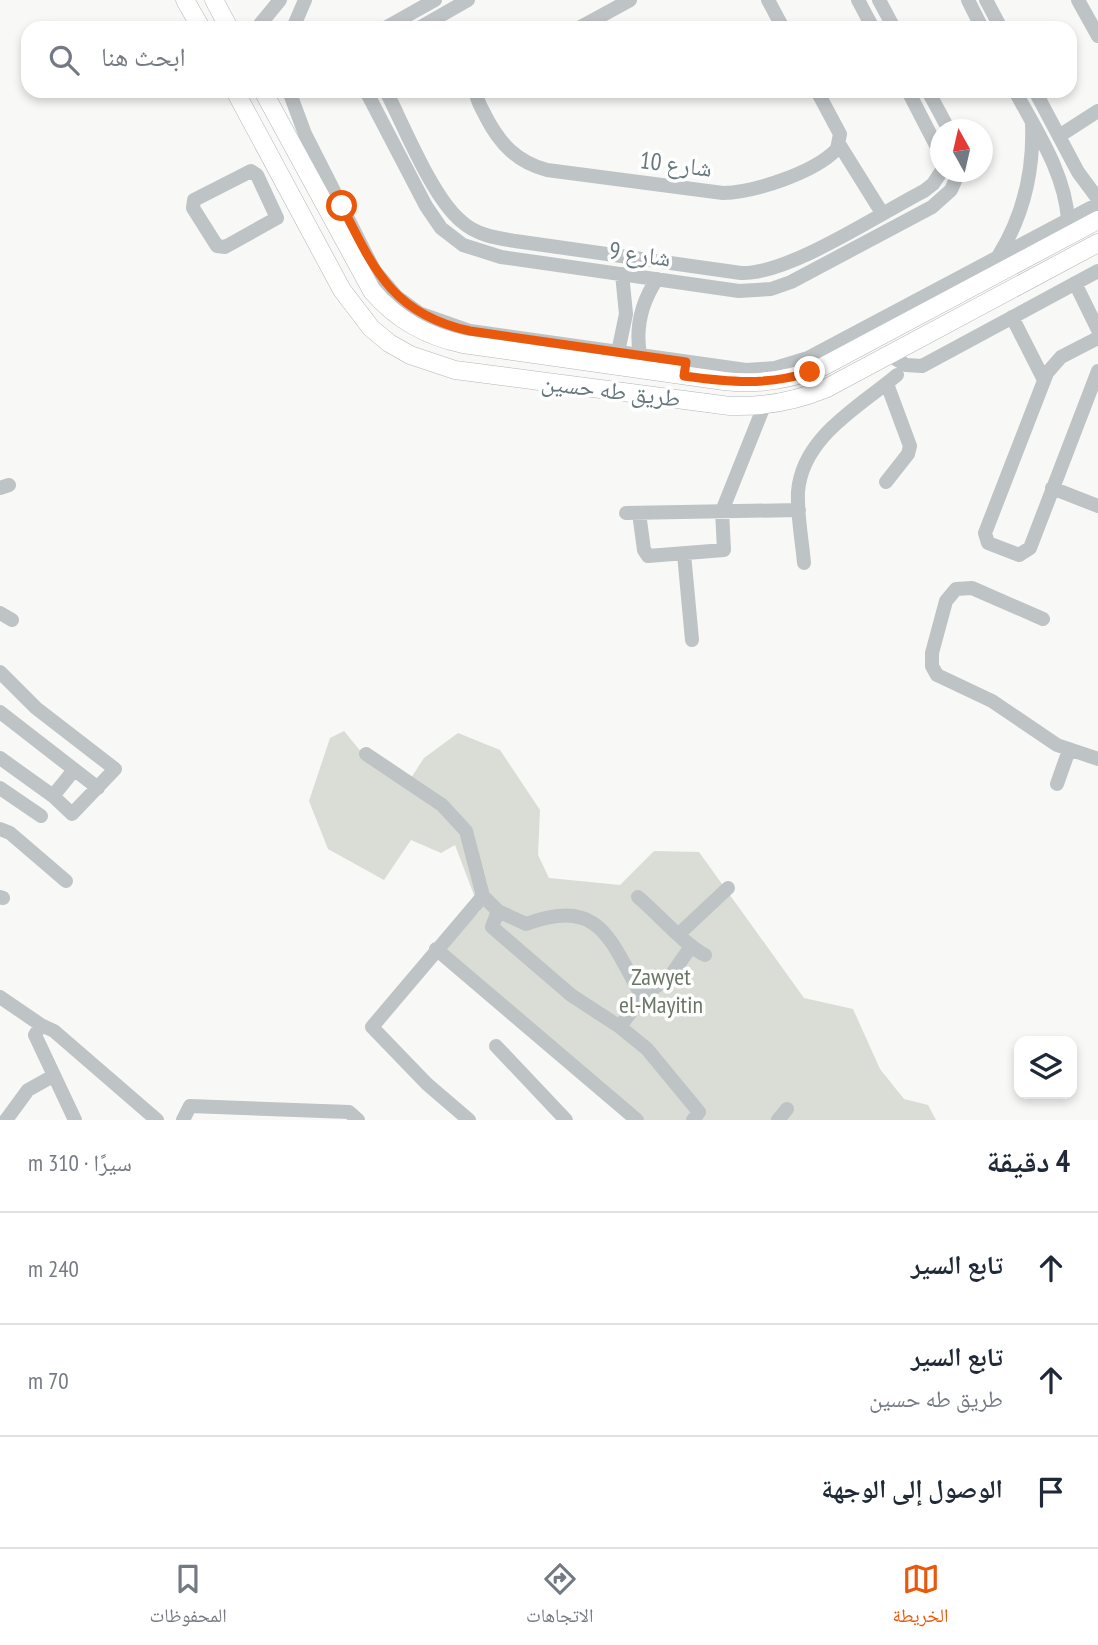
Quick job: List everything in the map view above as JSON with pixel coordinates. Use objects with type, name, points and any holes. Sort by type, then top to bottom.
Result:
[{"type":"main road","points":[[185,0],[197,21]]},
{"type":"main road","points":[[214,0],[225,21]]},
{"type":"main road","name":"طريق طه حسين","points":[[239,98],[355,310],[380,335],[410,355],[455,370],[730,406],[764,406],[816,393],[1098,243]]},
{"type":"main road","name":"طريق طه حسين","points":[[267,98],[365,280],[390,310],[412,326],[437,338],[463,344],[612,356],[762,383],[810,372],[1001,263],[1098,220]]},
{"type":"main road","points":[[278,171],[299,159]]},
{"type":"street","points":[[263,21],[280,0]]},
{"type":"street","points":[[296,21],[304,0]]},
{"type":"street","points":[[398,21],[435,0]]},
{"type":"street","points":[[442,21],[468,0]]},
{"type":"street","points":[[592,21],[630,0]]},
{"type":"street","points":[[768,0],[779,21]]},
{"type":"street","points":[[858,0],[869,21]]},
{"type":"street","points":[[968,0],[978,21]]},
{"type":"street","points":[[986,0],[997,21]]},
{"type":"street","points":[[1078,0],[1097,31]]},
{"type":"street","points":[[881,1],[891,21]]},
{"type":"street","points":[[292,98],[305,134],[369,259],[397,297],[431,319],[456,328],[612,356],[639,355],[685,369]]},
{"type":"street","name":"شارع 9","points":[[370,98],[426,206],[451,237],[488,255],[570,267],[739,291],[761,290],[791,282],[940,203],[955,182]]},
{"type":"street","name":"شارع 9","points":[[390,98],[441,197],[462,223],[492,237],[749,273],[776,269],[929,188],[934,182]]},
{"type":"street","name":"شارع 10","points":[[478,98],[502,143],[519,159],[547,170],[734,193],[774,184],[833,153],[839,144]]},
{"type":"street","points":[[821,98],[839,134],[839,144],[882,213]]},
{"type":"street","points":[[912,98],[930,133]]},
{"type":"street","points":[[918,110],[929,98]]},
{"type":"street","points":[[932,98],[943,119]]},
{"type":"street","points":[[1019,98],[1054,165],[1067,200],[1068,220]]},
{"type":"street","points":[[1001,263],[1098,202],[1039,98]]},
{"type":"street","points":[[1059,136],[1098,111]]},
{"type":"street","points":[[1001,263],[1026,193],[1032,158],[1032,123]]},
{"type":"street","points":[[1054,165],[1070,157]]},
{"type":"street","points":[[277,218],[257,175],[251,171],[196,197],[192,203],[213,242],[219,247],[273,222],[297,208]]},
{"type":"street","points":[[818,247],[827,263]]},
{"type":"street","points":[[570,267],[572,249]]},
{"type":"street","points":[[889,355],[906,365],[922,366],[1098,271]]},
{"type":"street","points":[[612,356],[626,314],[622,274]]},
{"type":"street","points":[[639,355],[638,321],[645,299],[657,279]]},
{"type":"street","points":[[1075,283],[1098,330]]},
{"type":"street","points":[[1012,317],[1044,380]]},
{"type":"street","points":[[1098,338],[1061,357],[1044,380],[985,533],[986,541],[1015,554],[1027,551],[1098,371]]},
{"type":"street","points":[[804,563],[799,482],[812,450],[825,434],[892,380],[910,446],[908,454],[886,482]]},
{"type":"street","points":[[764,406],[722,511],[724,550],[646,554],[633,513],[722,511],[799,510]]},
{"type":"street","points":[[1052,488],[1098,506]]},
{"type":"street","points":[[684,554],[692,640]]},
{"type":"street","points":[[1043,620],[972,588],[956,589],[946,601],[932,662],[941,678],[984,697],[1027,728],[1069,750],[1098,759]]},
{"type":"street","points":[[0,672],[36,708],[116,769],[72,814],[53,796],[0,758]]},
{"type":"street","points":[[0,712],[98,788]]},
{"type":"street","points":[[1057,785],[1069,750]]},
{"type":"street","points":[[366,754],[442,805],[466,831],[483,896],[498,911],[526,923],[553,914],[578,915],[602,928],[642,996]]},
{"type":"street","points":[[53,796],[74,769]]},
{"type":"street","points":[[0,788],[41,816]]},
{"type":"street","points":[[0,829],[10,833],[66,881]]},
{"type":"street","points":[[680,933],[728,888]]},
{"type":"street","points":[[469,1120],[427,1084],[372,1027],[483,896]]},
{"type":"street","points":[[638,897],[680,933],[690,948],[705,956]]},
{"type":"street","points":[[498,911],[492,926],[571,995],[620,1027],[647,1049],[699,1112],[693,1120]]},
{"type":"street","points":[[620,1027],[642,996],[669,978],[690,948]]},
{"type":"street","points":[[436,949],[637,1120]]},
{"type":"street","points":[[0,998],[41,1026],[54,1031],[157,1120]]},
{"type":"street","points":[[41,1026],[35,1035],[75,1120]]},
{"type":"street","points":[[496,1046],[566,1120]]},
{"type":"street","points":[[6,1120],[28,1090],[53,1076]]},
{"type":"street","points":[[183,1120],[190,1106],[349,1112],[358,1120]]},
{"type":"green space","name":"Zawyet el-Mayitin","points":[[344,731],[362,753],[409,781],[424,758],[458,733],[500,750],[540,810],[538,855],[549,878],[620,885],[654,851],[699,852],[804,998],[853,1009],[880,1069],[904,1099],[928,1105],[936,1120],[642,1120],[438,949],[480,911],[455,845],[441,853],[411,840],[384,880],[328,849],[309,801],[330,738]]},
{"type":"route","points":[[342,206],[381,280],[408,306],[439,323],[470,331],[686,362],[684,376],[737,383],[762,383],[810,372]]}]
